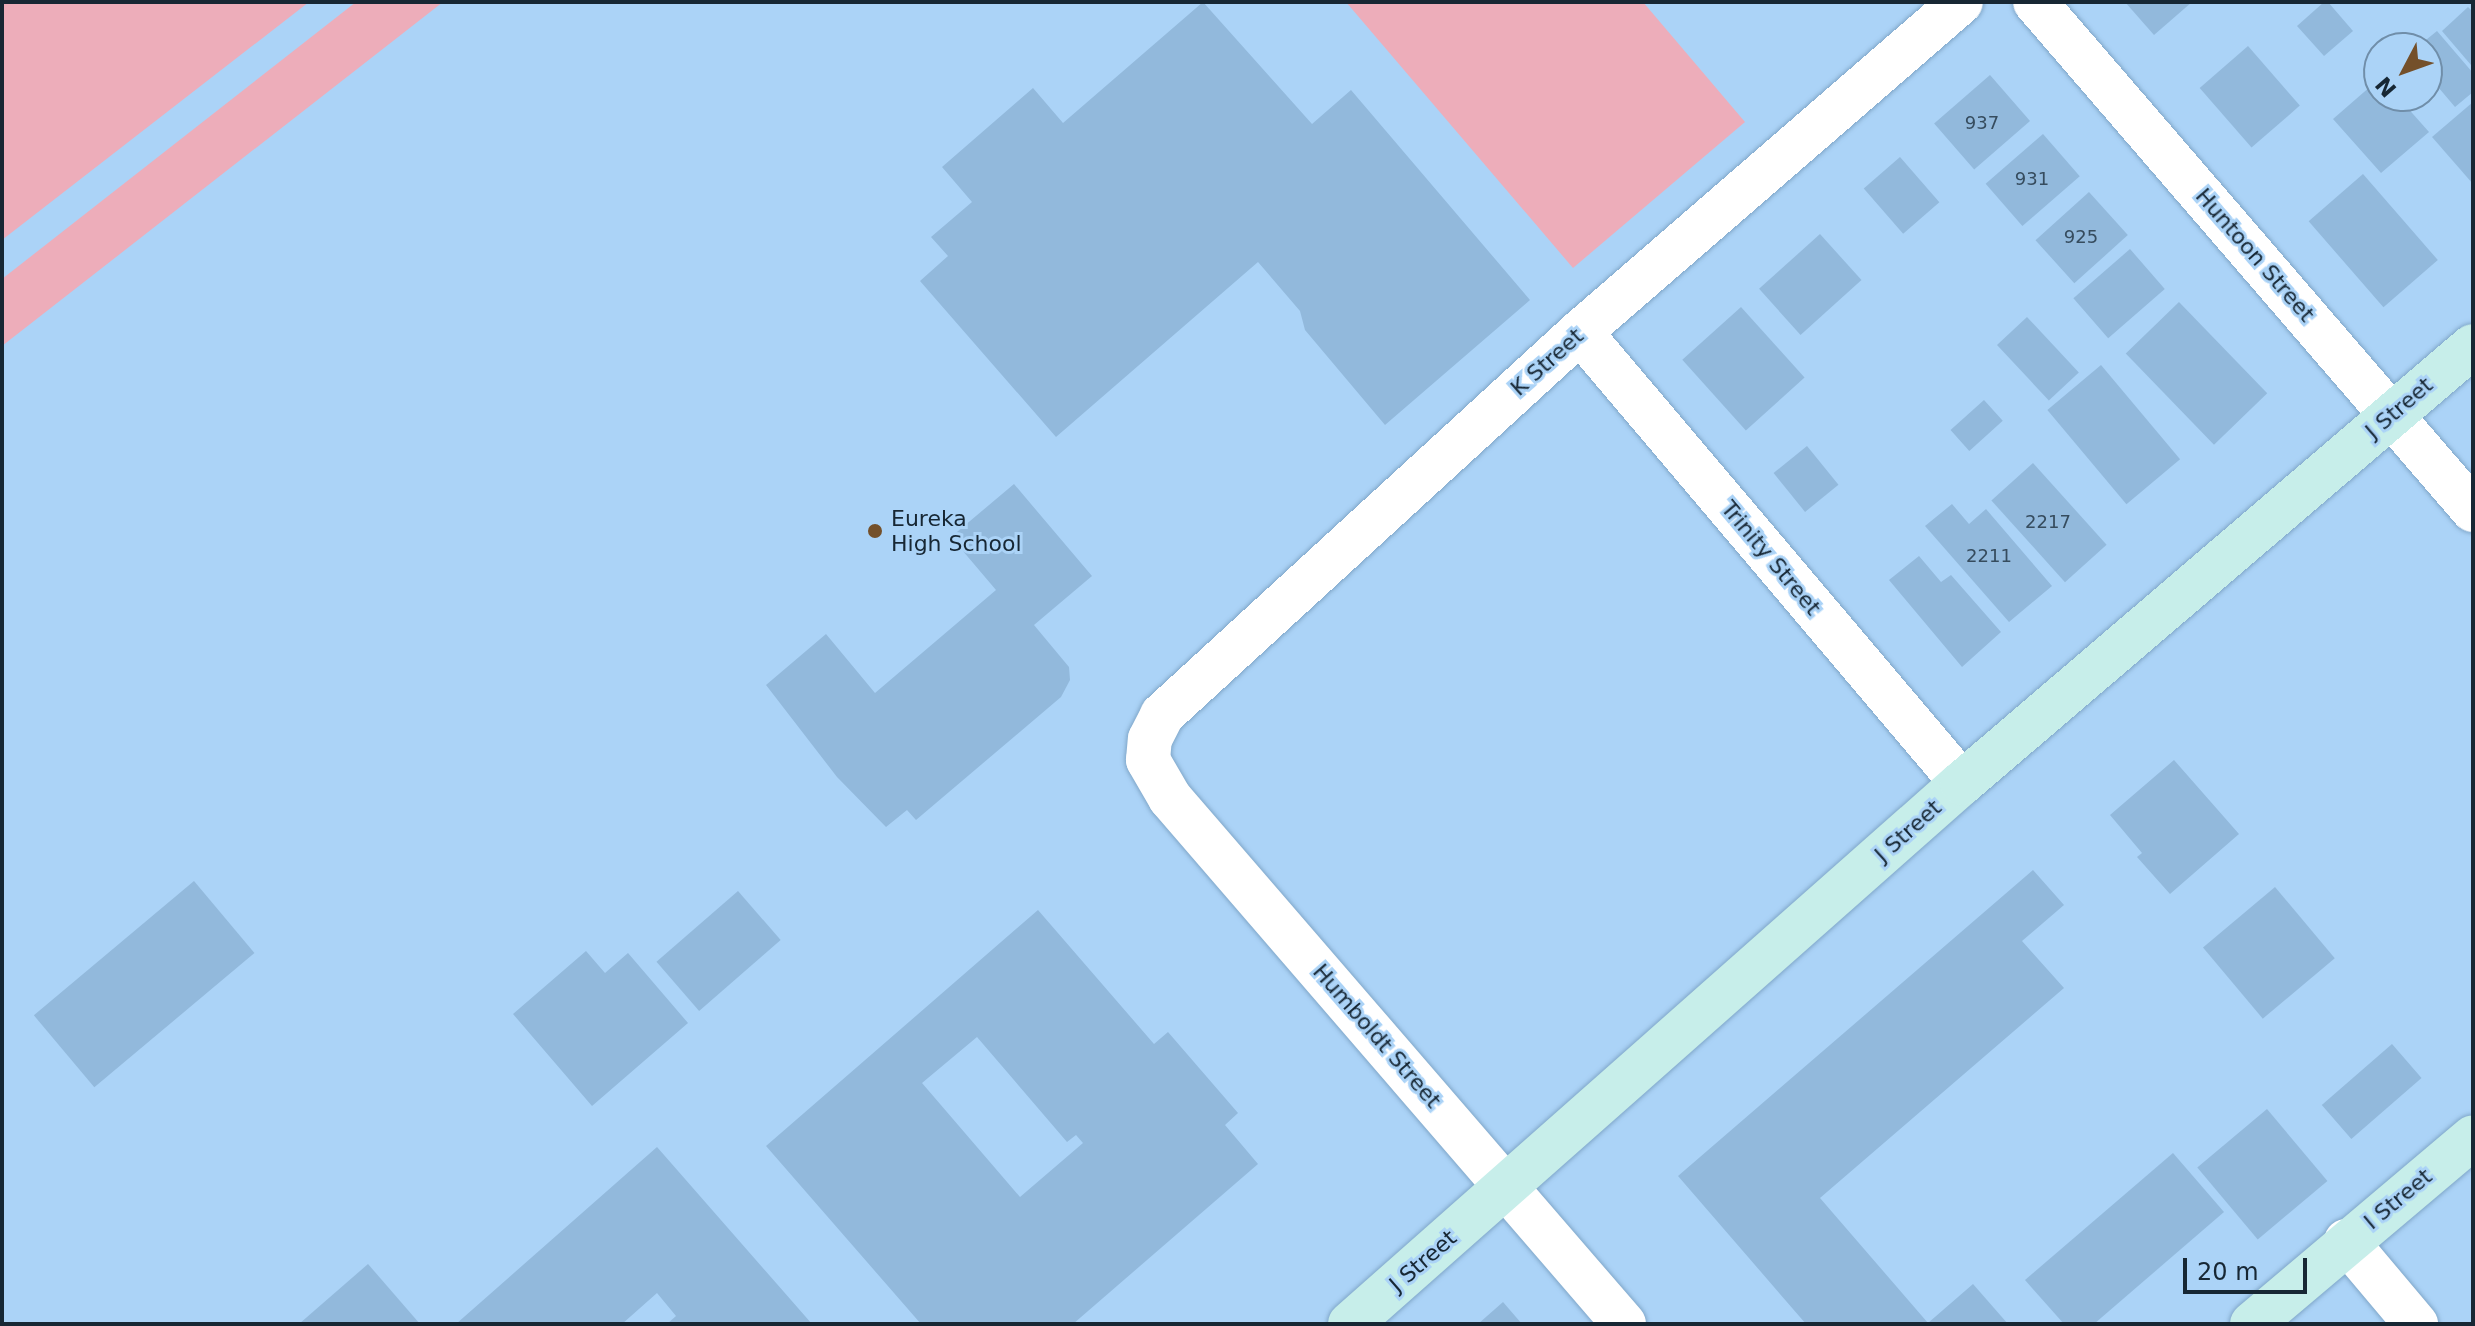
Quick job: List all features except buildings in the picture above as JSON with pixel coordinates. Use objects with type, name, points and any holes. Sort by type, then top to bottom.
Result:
[{"type":"street","name":"K Street","points":[[1150,739],[1162,715],[1580,332],[1961,2]]},
{"type":"street","name":"Huntoon Street","points":[[2035,2],[2473,510]]},
{"type":"street","name":"Trinity Street","points":[[1580,332],[1962,783]]},
{"type":"street","name":"J Street","points":[[1350,1324],[1962,783],[2473,346]]},
{"type":"street","name":"Humboldt Street","points":[[1150,739],[1148,760],[1170,798],[1624,1324]]},
{"type":"street","name":"I Street","points":[[2252,1324],[2346,1241],[2473,1137]]},
{"type":"street","points":[[2346,1241],[2416,1324]]},
{"type":"shaded area","points":[[2,2],[309,2],[2,240]]},
{"type":"shaded area","points":[[356,2],[443,2],[2,346],[2,279]]},
{"type":"shaded area","points":[[1346,2],[1643,2],[1745,122],[1573,268]]},
{"type":"place","name":"Eureka High School","points":[[875,531]]}]
